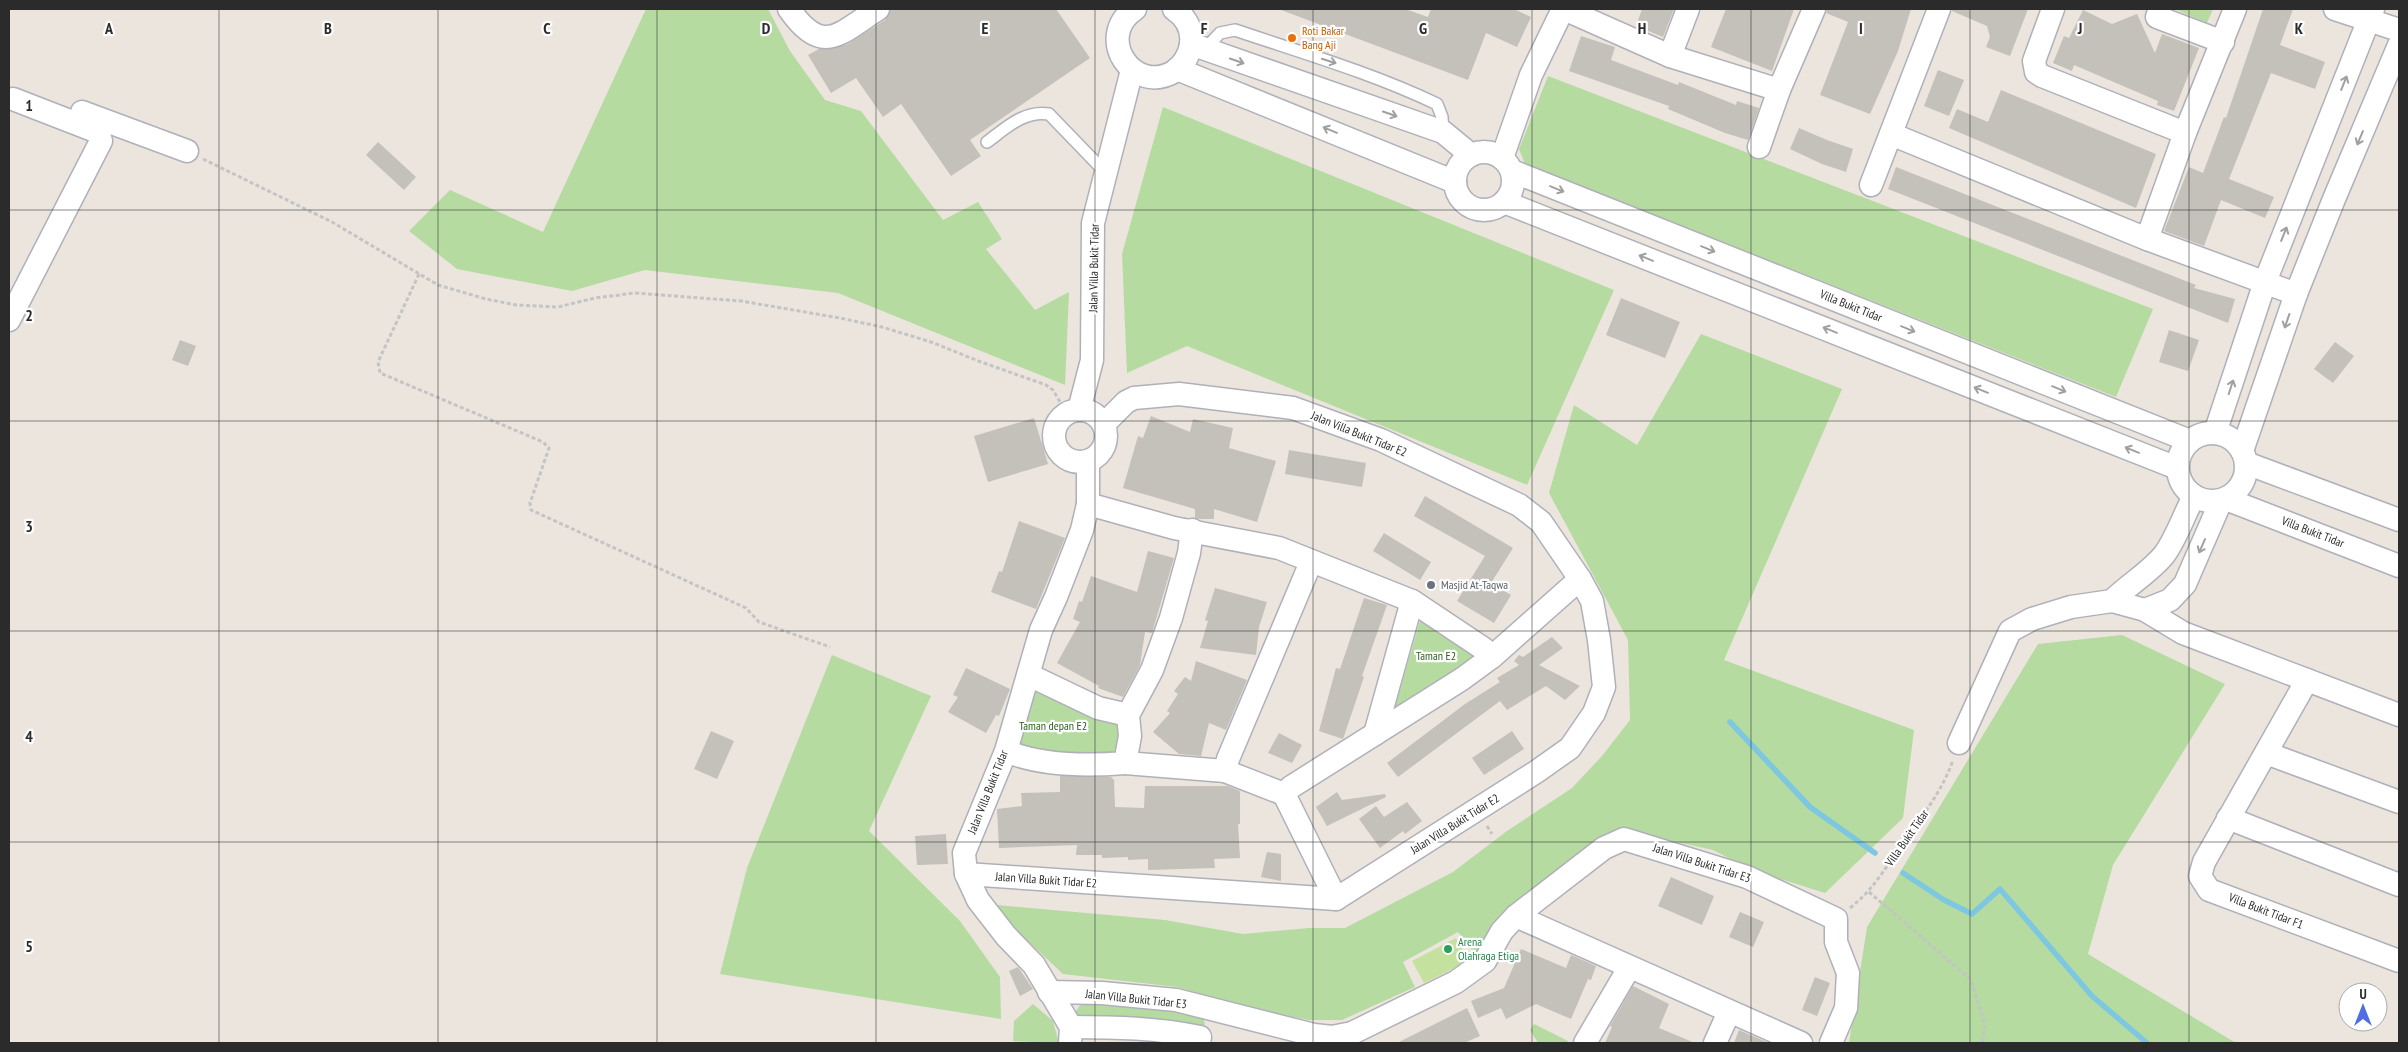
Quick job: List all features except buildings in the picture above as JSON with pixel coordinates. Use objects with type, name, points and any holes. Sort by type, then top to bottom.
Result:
[{"type":"street","points":[[790,9],[797,20],[813,35],[826,39],[837,36],[878,9]]},
{"type":"street","points":[[1174,9],[1188,24],[1198,47],[1443,132],[1471,155]]},
{"type":"street","points":[[1507,165],[1487,152],[1471,155],[1459,166],[1455,182],[1462,199],[1469,205],[1488,210],[1504,202],[1513,188],[1507,165],[1531,74],[1563,9],[1670,56],[1779,90]]},
{"type":"street","points":[[1670,56],[1688,9]]},
{"type":"street","points":[[1759,147],[1779,90],[1814,9]]},
{"type":"street","points":[[1871,185],[1939,9]]},
{"type":"street","points":[[2053,9],[2034,61],[2036,72],[2185,133]]},
{"type":"street","points":[[2160,9],[2157,17],[2223,42]]},
{"type":"street","points":[[2147,239],[2185,133],[2235,9]]},
{"type":"street","points":[[2336,9],[2371,14],[2399,30]]},
{"type":"street","points":[[1131,10],[1119,27],[1117,38],[1121,55],[1132,70],[1153,77],[1165,75],[1177,69],[1198,47]]},
{"type":"street","points":[[2215,433],[2265,282],[2371,14]]},
{"type":"street","points":[[2145,610],[2170,600],[2185,584],[2224,500],[2241,486],[2246,475],[2244,457],[2296,294],[2399,44]]},
{"type":"street","points":[[1177,69],[1455,182]]},
{"type":"street","name":"Jalan Villa Bukit Tidar","points":[[1069,410],[1091,369],[1093,337],[1093,223],[1132,70]]},
{"type":"street","points":[[12,95],[187,152]]},
{"type":"street","points":[[9,320],[101,141],[98,132],[12,95]]},
{"type":"street","points":[[1891,134],[2147,239],[2296,294]]},
{"type":"street","name":"Villa Bukit Tidar","points":[[1507,165],[2190,441]]},
{"type":"street","points":[[1504,202],[2177,468]]},
{"type":"street","name":"Jalan Villa Bukit Tidar E2","points":[[966,874],[1336,899],[1536,772],[1570,748],[1594,713],[1604,687],[1599,640],[1592,601],[1580,579],[1541,522],[1519,505],[1381,440],[1293,408],[1179,394],[1152,396],[1134,398],[1126,402],[1104,424]]},
{"type":"street","points":[[1069,410],[1093,414],[1104,424],[1106,433],[1102,450],[1088,461],[1071,461],[1058,451],[1053,435],[1059,420],[1069,410]]},
{"type":"street","points":[[2224,500],[2206,501],[2194,496],[2182,485],[2177,468],[2180,453],[2190,441],[2204,434],[2215,433],[2231,439],[2244,457],[2399,520]]},
{"type":"street","name":"Jalan Villa Bukit Tidar","points":[[1071,1035],[1034,965],[1006,936],[978,900],[966,874],[964,853],[1006,751],[1041,630],[1082,530],[1088,504],[1088,461]]},
{"type":"street","points":[[1959,742],[2010,632],[2032,619],[2119,594],[2151,569],[2165,554],[2194,496]]},
{"type":"street","name":"Villa Bukit Tidar","points":[[2224,500],[2399,566]]},
{"type":"street","points":[[1088,504],[1156,524],[1279,548],[1412,602],[1484,649],[1492,657]]},
{"type":"street","points":[[1125,763],[1130,736],[1128,715],[1152,670],[1171,618],[1189,553],[1192,530]]},
{"type":"street","points":[[1225,771],[1228,759],[1311,562]]},
{"type":"street","points":[[1284,794],[1291,786],[1462,679],[1492,657],[1580,579]]},
{"type":"street","points":[[2119,594],[2183,633],[2399,715]]},
{"type":"street","points":[[1375,734],[1412,602]]},
{"type":"street","points":[[1029,675],[1098,708],[1128,715]]},
{"type":"street","name":"Villa Bukit Tidar F1","points":[[2307,680],[2228,818],[2204,862],[2200,876],[2209,890],[2399,961]]},
{"type":"street","points":[[1006,751],[1040,761],[1077,764],[1125,763],[1225,771],[1284,794],[1336,899]]},
{"type":"street","points":[[2266,753],[2399,802]]},
{"type":"street","points":[[2228,818],[2399,884]]},
{"type":"street","name":"Jalan Villa Bukit Tidar E3","points":[[1049,992],[1102,993],[1176,1000],[1314,1034],[1332,1037],[1352,1033],[1456,982],[1485,961],[1502,932],[1516,916],[1604,848],[1624,839],[1747,876],[1836,919]]},
{"type":"street","points":[[1516,916],[1628,968],[1801,1043]]},
{"type":"street","points":[[1830,1043],[1846,1008],[1848,973],[1836,942],[1836,919]]},
{"type":"street","points":[[1585,1043],[1628,968]]},
{"type":"street","points":[[1071,1035],[1117,1027],[1200,1040],[1222,1012]]},
{"type":"street","points":[[1715,1043],[1729,1012]]},
{"type":"lane","points":[[1198,47],[1220,33],[1235,30],[1352,68],[1396,85],[1437,104],[1442,117],[1443,132]]},
{"type":"lane","points":[[987,142],[1019,119],[1034,114],[1049,114],[1107,174]]},
{"type":"path","points":[[187,152],[332,222],[438,285],[486,299],[516,305],[558,307],[595,298],[635,293],[676,294],[741,301],[840,318],[931,342],[1036,381],[1053,390],[1069,410]]},
{"type":"path","points":[[420,274],[378,362],[380,373],[543,442],[549,448],[530,504],[531,510],[746,608],[759,622],[830,647]]},
{"type":"path","name":"Villa Bukit Tidar","points":[[1836,919],[1869,892],[1924,816],[1946,778],[1959,742]]},
{"type":"path","points":[[1869,892],[1970,980],[1985,1025],[1982,1043]]},
{"type":"green space","points":[[646,9],[768,9],[790,51],[825,100],[861,111],[943,220],[978,202],[1002,239],[986,249],[1035,310],[1069,292],[1065,385],[838,293],[645,270],[572,291],[457,269],[409,231],[450,190],[543,232]]},
{"type":"green space","points":[[2175,9],[2213,9],[2207,23]]},
{"type":"green space","points":[[1548,76],[2153,309],[2116,397],[1525,164],[1519,149]]},
{"type":"green space","points":[[1163,107],[1614,290],[1527,485],[1187,346],[1127,373],[1122,254]]},
{"type":"green space","points":[[1701,334],[1842,389],[1724,660],[1914,730],[1903,818],[1825,893],[1752,870],[1713,850],[1618,829],[1507,908],[1476,955],[1458,932],[1403,962],[1415,987],[1342,1020],[1309,1020],[1243,1007],[1177,987],[1063,974],[1016,930],[997,905],[1165,920],[1243,934],[1309,928],[1345,928],[1453,872],[1507,831],[1572,788],[1602,756],[1630,720],[1628,640],[1549,493],[1574,405],[1637,445]]},
{"type":"green space","name":"Taman E2","points":[[1421,617],[1478,656],[1394,711]]},
{"type":"green space","points":[[2122,635],[2225,684],[2113,865],[2088,954],[2236,1043],[1849,1043],[1867,927],[2038,644]]},
{"type":"green space","points":[[832,655],[931,696],[869,831],[960,921],[1000,977],[1001,1019],[720,974],[747,868]]},
{"type":"green space","name":"Taman depan E2","points":[[1035,690],[1120,723],[1117,755],[1044,753],[1018,745]]},
{"type":"green space","name":"Arena Olahraga Etiga","points":[[1456,938],[1469,961],[1424,983],[1412,961]]},
{"type":"green space","points":[[1102,1001],[1202,1014],[1205,1024],[1198,1031],[1077,1019],[1076,1011],[1081,1004]]},
{"type":"green space","points":[[1033,1004],[1053,1021],[1059,1043],[1013,1041],[1014,1021]]},
{"type":"green space","points":[[1534,1024],[1568,1041],[1567,1043],[1538,1043],[1530,1030]]},
{"type":"waterway","points":[[1730,722],[1810,807],[1875,853]]},
{"type":"waterway","points":[[1903,873],[1944,900],[1972,914],[2000,889],[2092,996],[2147,1043]]},
{"type":"place","name":"Roti Bakar Bang Aji","points":[[1292,38]]},
{"type":"place","name":"Masjid At-Taqwa","points":[[1431,585]]},
{"type":"place","name":"Arena Olahraga Etiga","points":[[1448,949]]}]
